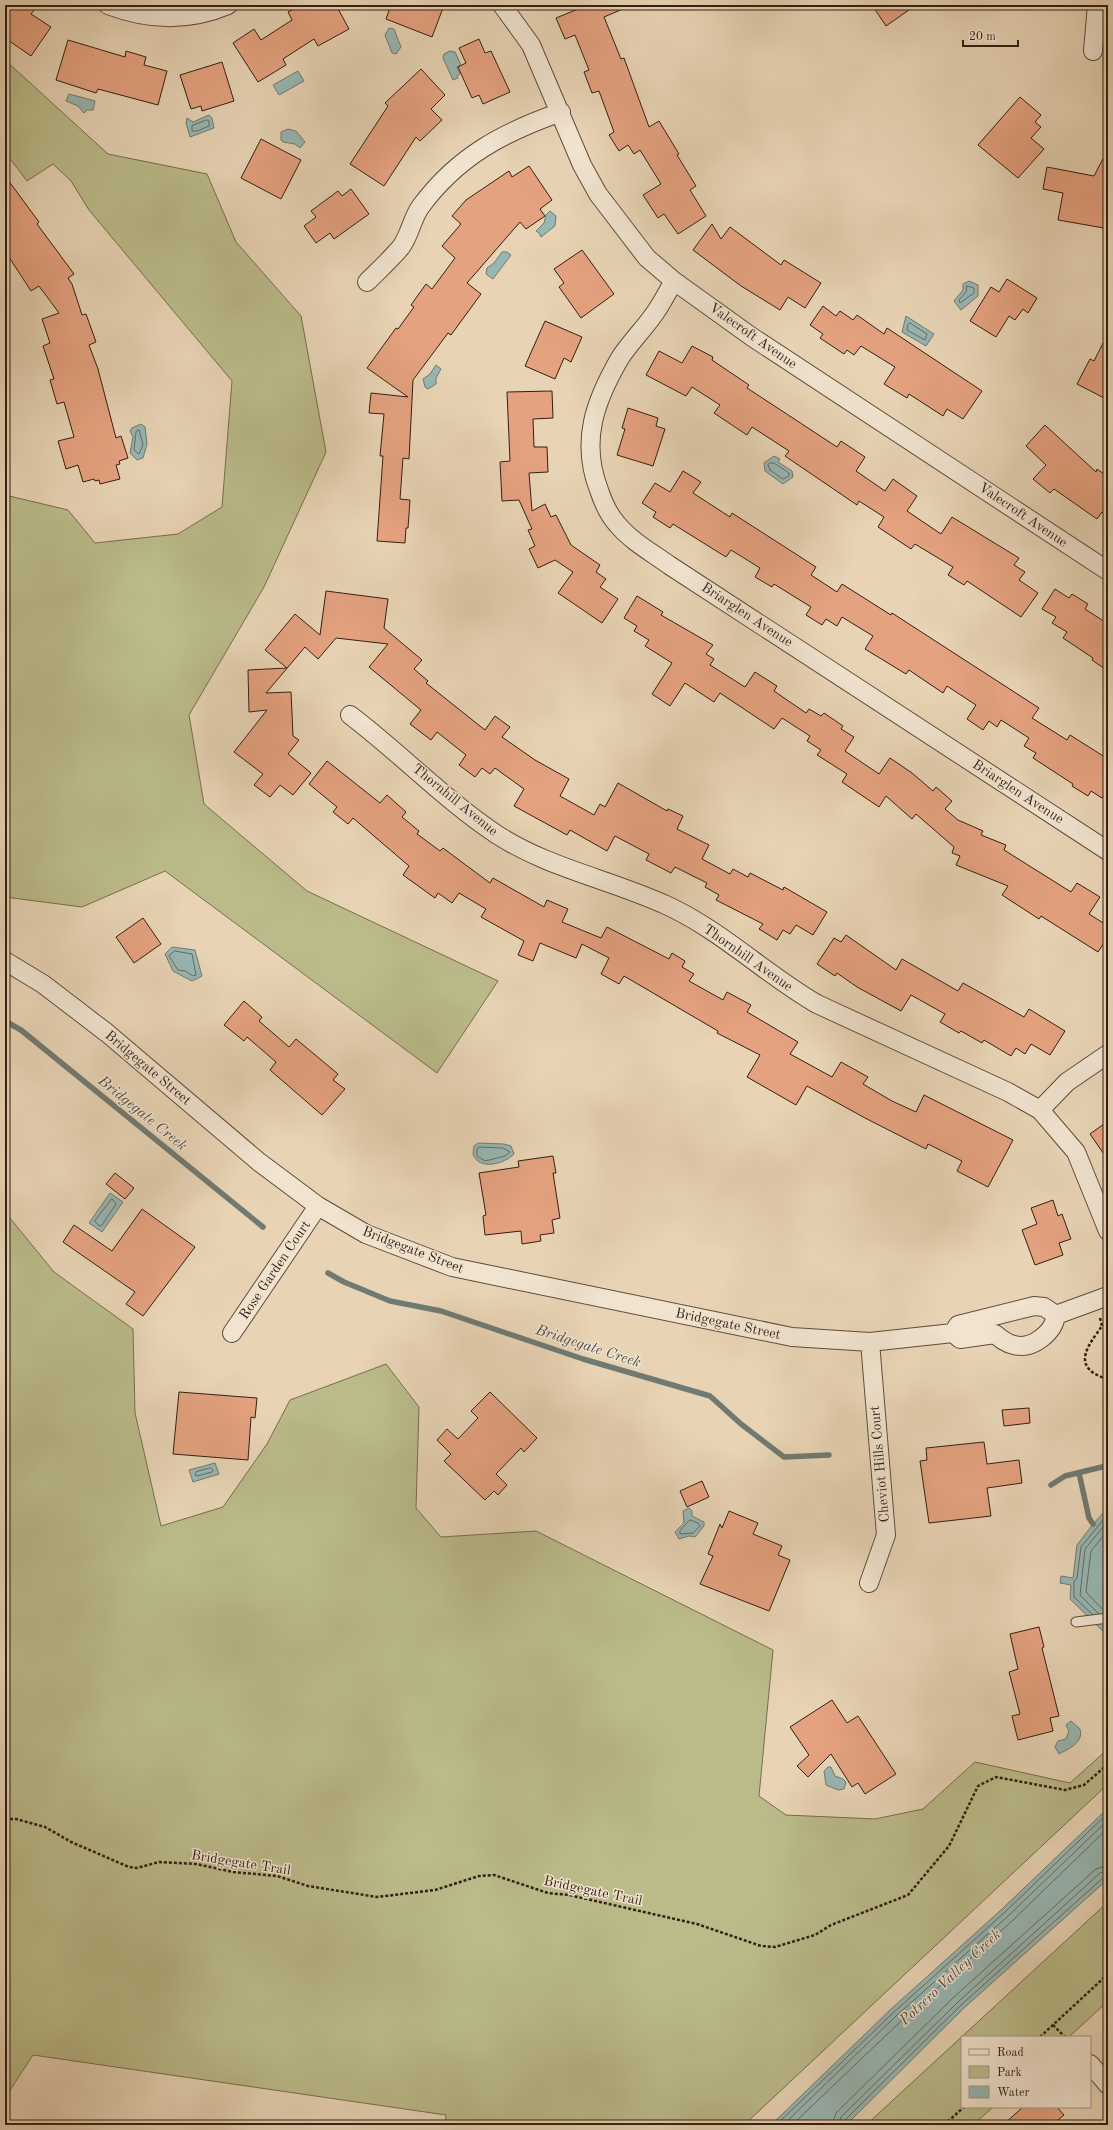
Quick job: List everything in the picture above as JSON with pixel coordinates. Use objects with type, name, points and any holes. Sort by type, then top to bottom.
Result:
[{"type":"street","points":[[108,5],[144,16],[171,18],[201,15],[228,5]]},
{"type":"street","name":"Valecroft Avenue","points":[[502,5],[531,45],[582,165],[598,194],[647,258],[674,281],[778,354],[1108,572]]},
{"type":"street","points":[[1093,51],[1097,5]]},
{"type":"street","points":[[367,282],[401,246],[420,208],[448,175],[465,160],[508,133],[560,112]]},
{"type":"street","name":"Briarglen Avenue","points":[[674,281],[657,310],[621,357],[600,396],[593,417],[590,447],[594,476],[605,507],[616,524],[631,538],[669,565],[1108,851]]},
{"type":"street","name":"Thornhill Avenue","points":[[350,715],[382,740],[468,814],[528,853],[559,866],[666,905],[711,931],[790,988],[817,1004],[1008,1092],[1040,1110],[1076,1152],[1108,1231]]},
{"type":"street","name":"Bridgegate Street","points":[[5,961],[43,984],[107,1033],[259,1162],[318,1206],[366,1234],[452,1267],[792,1337],[870,1342],[953,1333],[960,1339],[995,1334]]},
{"type":"street","points":[[1040,1110],[1067,1082],[1108,1054]]},
{"type":"street","name":"Rose Garden Court","points":[[232,1333],[318,1206]]},
{"type":"street","points":[[1000,1316],[994,1329],[995,1334],[1008,1343],[1016,1346],[1027,1345],[1039,1340],[1049,1331],[1055,1324],[1056,1315],[1102,1297]]},
{"type":"street","name":"Bridgegate Street","points":[[953,1333],[958,1325],[1000,1316],[1034,1306],[1044,1307],[1056,1315]]},
{"type":"street","name":"Cheviot Hills Court","points":[[868,1583],[886,1535],[870,1342]]},
{"type":"street","points":[[1091,2065],[1108,2084]]},
{"type":"lane","points":[[1076,1622],[1108,1618]]},
{"type":"path","points":[[1102,1297],[1102,1326],[1086,1352],[1085,1361],[1089,1369],[1108,1380]]},
{"type":"path","name":"Bridgegate Trail","points":[[5,1819],[16,1819],[45,1826],[71,1842],[129,1867],[137,1868],[159,1862],[196,1864],[233,1872],[277,1876],[308,1886],[377,1897],[435,1890],[479,1876],[494,1875],[548,1893],[569,1894],[697,1924],[761,1946],[775,1947],[815,1935],[831,1926],[908,1895],[949,1846],[978,1786],[996,1777],[1065,1790],[1084,1785],[1108,1764]]},
{"type":"path","points":[[1041,2036],[1108,1974]]},
{"type":"path","points":[[1054,2025],[1064,2036]]},
{"type":"path","points":[[944,2125],[963,2108]]},
{"type":"green space","points":[[5,60],[108,154],[207,174],[236,242],[301,316],[326,452],[264,587],[189,715],[204,804],[307,891],[498,981],[437,1073],[165,871],[82,907],[5,897],[5,495],[68,510],[95,543],[178,534],[222,507],[232,381],[89,210],[71,181],[53,164],[27,181],[5,152]]},
{"type":"green space","points":[[5,1212],[54,1272],[133,1329],[135,1413],[161,1526],[223,1507],[267,1444],[290,1400],[386,1364],[419,1407],[416,1508],[441,1537],[536,1531],[773,1650],[759,1796],[786,1815],[875,1819],[923,1809],[975,1762],[1070,1783],[1108,1749],[1108,1784],[744,2125],[445,2125],[446,2115],[33,2055],[5,2098]]},
{"type":"green space","points":[[1108,1902],[1108,2001],[1070,2036],[963,2036]]},
{"type":"green space","points":[[961,2037],[961,2108],[992,2108],[973,2125],[866,2125]]},
{"type":"water","points":[[389,28],[394,29],[401,47],[396,54],[392,53],[385,35]]},
{"type":"water","points":[[450,51],[455,52],[461,65],[457,67],[460,74],[457,76],[458,78],[453,80],[443,58],[444,54]]},
{"type":"water","points":[[298,71],[304,81],[279,95],[273,85]]},
{"type":"water","points":[[69,94],[95,101],[93,110],[87,110],[84,113],[78,106],[66,101]]},
{"type":"water","points":[[209,115],[212,118],[214,128],[190,137],[186,123],[187,118],[193,122]]},
{"type":"water","points":[[288,129],[296,131],[305,142],[300,148],[295,144],[283,142],[281,140],[281,132]]},
{"type":"water","points":[[550,211],[556,216],[555,226],[541,237],[536,231],[544,223],[546,215]]},
{"type":"water","points":[[502,252],[507,252],[511,255],[493,279],[486,274],[487,268],[494,263]]},
{"type":"water","points":[[969,281],[978,285],[978,296],[961,310],[954,301],[963,290],[963,284]]},
{"type":"water","points":[[906,316],[934,334],[926,346],[902,332]]},
{"type":"water","points":[[436,365],[441,369],[436,378],[436,384],[428,389],[425,387],[423,379],[430,374]]},
{"type":"water","points":[[141,424],[145,427],[147,444],[143,458],[137,460],[130,453],[133,437],[130,431],[132,428]]},
{"type":"water","points":[[774,456],[780,459],[778,462],[792,471],[793,477],[783,484],[765,471],[764,463]]},
{"type":"water","points":[[172,947],[195,950],[202,976],[192,981],[173,971],[165,954]]},
{"type":"water","points":[[478,1143],[504,1144],[511,1146],[514,1154],[510,1158],[498,1163],[481,1163],[473,1154],[474,1146]]},
{"type":"water","points":[[110,1193],[123,1202],[102,1232],[89,1223]]},
{"type":"water","points":[[215,1463],[219,1474],[193,1482],[189,1470]]},
{"type":"water","points":[[689,1508],[692,1511],[692,1516],[704,1522],[704,1526],[695,1537],[689,1536],[679,1539],[675,1532],[684,1523],[683,1511]]},
{"type":"water","points":[[1108,1508],[1108,1636],[1070,1599],[1071,1585],[1060,1583],[1061,1576],[1073,1578],[1077,1545],[1093,1524]]},
{"type":"water","points":[[1071,1721],[1080,1729],[1080,1738],[1071,1748],[1059,1754],[1055,1747],[1058,1741],[1066,1739],[1069,1731],[1066,1725]]},
{"type":"water","points":[[828,1767],[831,1767],[835,1776],[846,1782],[844,1789],[838,1790],[826,1785],[824,1771]]},
{"type":"water","name":"Potrero Valley Creek","points":[[1108,1808],[1108,1879],[964,2008],[846,2125],[771,2125],[890,2010],[1001,1910]]},
{"type":"building","points":[[5,5],[38,5],[31,14],[51,27],[31,56],[5,38]]},
{"type":"building","points":[[301,5],[336,5],[349,29],[318,46],[314,39],[283,59],[286,65],[258,82],[233,43],[254,29],[261,40],[292,20],[288,12]]},
{"type":"building","points":[[391,5],[434,5],[443,8],[432,37],[386,19]]},
{"type":"building","points":[[588,5],[632,5],[604,17],[621,59],[624,58],[649,127],[659,121],[696,186],[690,190],[706,216],[678,234],[664,214],[658,218],[643,195],[661,184],[640,150],[634,154],[628,145],[619,151],[609,135],[614,132],[599,91],[592,93],[584,72],[589,70],[575,35],[565,39],[556,18]]},
{"type":"building","points":[[872,5],[916,5],[886,26]]},
{"type":"building","points":[[479,39],[485,53],[491,51],[510,92],[483,104],[479,95],[472,98],[458,67],[466,63],[459,48]]},
{"type":"building","points":[[68,40],[125,57],[126,51],[146,57],[144,65],[167,71],[158,105],[98,89],[96,93],[56,80]]},
{"type":"building","points":[[222,62],[234,101],[202,111],[201,106],[191,109],[180,75]]},
{"type":"building","points":[[421,69],[445,95],[431,109],[442,120],[420,141],[416,137],[384,186],[350,164],[388,106],[385,103]]},
{"type":"building","points":[[1020,97],[1041,115],[1035,122],[1041,127],[1031,138],[1044,149],[1018,178],[978,145]]},
{"type":"building","points":[[261,139],[301,160],[281,199],[241,178]]},
{"type":"building","points":[[1108,149],[1108,205],[1104,228],[1058,220],[1063,193],[1043,189],[1047,167],[1094,176]]},
{"type":"building","points":[[529,166],[552,200],[540,209],[545,216],[526,229],[520,222],[467,283],[481,294],[451,335],[448,333],[413,380],[409,459],[403,458],[400,499],[410,500],[408,528],[406,528],[405,543],[377,541],[383,456],[380,456],[384,414],[369,413],[371,393],[408,397],[367,368],[396,328],[398,329],[414,307],[411,305],[426,284],[432,289],[455,258],[442,246],[461,224],[452,216],[466,200],[509,171],[512,177]]},
{"type":"building","points":[[5,176],[39,222],[37,224],[74,274],[68,278],[72,284],[82,315],[86,314],[96,342],[89,345],[98,369],[116,438],[121,436],[128,458],[119,461],[120,464],[116,465],[120,479],[100,484],[99,480],[95,481],[94,479],[83,482],[78,465],[66,469],[58,441],[74,437],[64,402],[57,404],[50,380],[54,379],[43,346],[50,343],[42,319],[59,313],[39,286],[31,291],[5,251]]},
{"type":"building","points":[[351,189],[369,214],[334,239],[330,233],[316,243],[304,226],[316,217],[311,211],[338,191],[342,196]]},
{"type":"building","points":[[712,224],[721,239],[730,227],[781,265],[784,260],[821,283],[805,308],[788,297],[780,310],[741,286],[693,250]]},
{"type":"building","points":[[582,250],[614,294],[581,318],[559,287],[564,283],[554,269]]},
{"type":"building","points":[[1007,279],[1037,298],[1028,313],[1023,309],[1015,320],[1009,316],[996,337],[970,321],[991,287],[999,292]]},
{"type":"building","points":[[823,306],[836,316],[840,311],[853,320],[857,315],[884,334],[887,328],[982,391],[963,419],[947,409],[943,416],[909,394],[907,398],[884,384],[895,367],[861,346],[854,355],[847,350],[844,354],[820,338],[823,334],[810,325]]},
{"type":"building","points":[[545,321],[582,337],[571,362],[564,358],[555,379],[525,366]]},
{"type":"building","points":[[1108,333],[1108,400],[1077,384],[1090,359],[1094,361]]},
{"type":"building","points":[[692,346],[713,357],[712,360],[749,385],[747,388],[837,447],[841,441],[865,457],[856,471],[885,491],[893,479],[917,496],[907,511],[941,534],[952,517],[1019,558],[1014,565],[1025,572],[1019,580],[1038,593],[1021,617],[967,581],[964,585],[948,575],[953,567],[915,544],[911,549],[878,527],[884,517],[859,501],[857,505],[785,456],[789,451],[752,427],[747,435],[714,413],[720,405],[692,387],[686,396],[646,375],[659,351],[682,363]]},
{"type":"building","points":[[552,391],[553,418],[533,419],[534,447],[547,447],[548,472],[529,473],[532,511],[545,504],[551,517],[556,515],[571,545],[600,565],[596,572],[606,579],[600,587],[618,599],[602,623],[558,593],[573,572],[555,560],[538,568],[529,549],[535,546],[528,530],[532,529],[519,500],[502,501],[500,462],[510,461],[507,392]]},
{"type":"building","points":[[628,408],[658,418],[656,426],[665,429],[653,466],[617,455],[625,429],[622,428]]},
{"type":"building","points":[[1045,425],[1096,472],[1097,469],[1108,477],[1108,516],[1102,512],[1097,519],[1054,489],[1050,493],[1033,479],[1046,465],[1026,446]]},
{"type":"building","points":[[683,471],[701,482],[693,493],[730,517],[732,513],[816,567],[811,575],[837,592],[842,584],[891,615],[892,613],[1039,708],[1032,718],[1067,740],[1070,735],[1108,759],[1108,789],[1102,798],[1091,791],[1088,796],[1072,786],[1073,784],[1033,758],[1036,753],[1024,746],[1029,738],[1001,720],[997,727],[989,721],[983,730],[967,719],[976,705],[947,686],[943,693],[909,670],[906,674],[865,649],[873,636],[842,617],[837,626],[826,619],[822,625],[806,615],[811,607],[774,584],[772,587],[755,577],[760,568],[731,550],[726,557],[673,524],[670,528],[653,517],[656,512],[642,503],[655,483],[670,492]]},
{"type":"building","points":[[1055,589],[1069,598],[1072,594],[1088,604],[1085,609],[1108,624],[1108,671],[1092,660],[1093,658],[1063,638],[1067,632],[1052,623],[1056,617],[1042,609]]},
{"type":"building","points":[[326,591],[388,599],[384,628],[422,660],[414,669],[428,681],[426,683],[485,730],[495,716],[510,727],[502,737],[535,760],[569,779],[560,796],[594,815],[600,804],[605,807],[618,783],[667,811],[668,809],[683,816],[677,829],[709,845],[702,859],[730,874],[733,869],[748,877],[750,873],[783,890],[784,887],[827,912],[813,935],[796,925],[790,934],[783,930],[777,940],[759,929],[763,924],[716,900],[719,895],[705,887],[707,883],[675,867],[671,873],[646,860],[649,854],[615,836],[607,851],[570,830],[567,835],[514,806],[524,789],[495,768],[490,774],[482,768],[475,777],[459,765],[466,755],[437,732],[431,740],[410,724],[421,710],[369,667],[388,644],[336,638],[318,659],[305,647],[266,693],[291,692],[293,736],[299,740],[288,754],[311,773],[293,795],[280,785],[270,797],[254,785],[263,774],[234,752],[267,710],[249,712],[248,670],[287,668],[265,650],[295,614],[320,635]]},
{"type":"building","points":[[637,596],[663,612],[661,615],[713,645],[706,654],[714,659],[710,665],[745,687],[755,672],[777,686],[774,691],[806,713],[809,709],[821,716],[824,713],[843,726],[841,729],[854,737],[845,751],[879,774],[890,758],[912,773],[933,791],[936,787],[952,801],[945,809],[958,820],[983,831],[981,835],[1006,845],[1004,850],[1071,892],[1077,883],[1100,897],[1089,914],[1108,926],[1108,937],[1098,952],[1041,916],[1039,919],[1002,895],[1008,886],[956,865],[960,856],[952,853],[954,847],[916,814],[912,819],[886,796],[879,807],[842,782],[847,774],[817,755],[821,750],[807,741],[810,736],[782,718],[774,729],[720,693],[714,702],[685,683],[670,706],[652,694],[672,663],[645,646],[649,640],[634,631],[637,626],[624,618]]},
{"type":"building","points":[[327,761],[380,803],[387,795],[406,812],[402,817],[419,831],[417,834],[440,851],[443,848],[490,883],[493,878],[544,907],[547,900],[568,909],[562,922],[601,938],[607,927],[669,959],[672,953],[685,961],[682,967],[694,974],[689,981],[723,1000],[727,992],[751,1005],[747,1012],[798,1042],[790,1054],[832,1077],[841,1062],[868,1077],[863,1084],[892,1101],[916,1112],[924,1095],[1013,1140],[988,1187],[957,1171],[962,1161],[928,1144],[926,1149],[807,1086],[796,1105],[747,1077],[760,1055],[717,1033],[718,1031],[624,976],[619,984],[601,974],[609,958],[582,944],[576,958],[540,943],[533,961],[518,955],[524,941],[481,917],[486,909],[459,893],[452,903],[438,893],[435,898],[403,875],[409,866],[353,818],[348,824],[333,812],[337,807],[309,784]]},
{"type":"building","points":[[143,918],[161,944],[134,963],[116,937]]},
{"type":"building","points":[[846,935],[896,970],[902,959],[958,991],[963,983],[1024,1017],[1029,1009],[1065,1031],[1050,1055],[1031,1044],[1025,1054],[1016,1048],[1011,1056],[984,1040],[982,1043],[961,1031],[959,1033],[940,1022],[945,1014],[911,995],[901,1011],[857,987],[837,973],[835,976],[817,964],[834,938],[841,942]]},
{"type":"building","points":[[244,1001],[262,1017],[259,1021],[289,1047],[296,1039],[338,1074],[333,1080],[345,1089],[322,1115],[270,1070],[276,1062],[247,1037],[244,1041],[224,1025]]},
{"type":"building","points":[[1108,1121],[1108,1160],[1090,1134]]},
{"type":"building","points":[[553,1156],[556,1173],[553,1173],[560,1218],[552,1220],[554,1233],[540,1235],[541,1241],[522,1244],[521,1231],[485,1235],[483,1216],[486,1215],[479,1173],[519,1167],[518,1161]]},
{"type":"building","points":[[115,1173],[134,1188],[125,1199],[106,1184]]},
{"type":"building","points":[[1053,1200],[1058,1216],[1062,1214],[1071,1239],[1059,1243],[1063,1255],[1035,1265],[1022,1230],[1037,1224],[1031,1208]]},
{"type":"building","points":[[142,1209],[195,1247],[143,1316],[126,1304],[135,1292],[63,1242],[74,1225],[112,1251]]},
{"type":"building","points":[[179,1392],[257,1398],[255,1418],[251,1417],[248,1460],[173,1454]]},
{"type":"building","points":[[490,1392],[537,1438],[524,1452],[521,1448],[496,1474],[507,1485],[498,1495],[494,1491],[485,1500],[444,1461],[451,1454],[437,1440],[447,1429],[458,1439],[478,1418],[471,1411]]},
{"type":"building","points":[[1029,1408],[1030,1423],[1004,1426],[1002,1410]]},
{"type":"building","points":[[984,1442],[987,1464],[1019,1460],[1022,1483],[987,1488],[991,1516],[929,1523],[920,1461],[927,1460],[926,1448]]},
{"type":"building","points":[[702,1481],[709,1497],[687,1507],[680,1491]]},
{"type":"building","points":[[729,1511],[758,1523],[753,1534],[782,1546],[778,1555],[790,1560],[769,1611],[700,1584],[713,1556],[708,1554],[720,1524],[722,1528]]},
{"type":"building","points":[[1039,1627],[1044,1647],[1042,1648],[1059,1716],[1050,1718],[1053,1731],[1018,1740],[1012,1716],[1020,1714],[1009,1672],[1018,1669],[1010,1634]]},
{"type":"building","points":[[832,1700],[847,1723],[858,1716],[896,1774],[865,1794],[858,1783],[852,1787],[831,1754],[808,1777],[797,1766],[809,1755],[790,1727]]},
{"type":"building","points":[[1022,2108],[1058,2108],[1064,2115],[1052,2125],[1003,2125]]},
{"type":"waterway","name":"Bridgegate Creek","points":[[5,1021],[21,1030],[263,1227]]},
{"type":"waterway","name":"Bridgegate Creek","points":[[328,1273],[344,1282],[390,1301],[441,1311],[583,1359],[710,1396],[741,1424],[784,1457],[829,1455]]},
{"type":"waterway","points":[[1051,1485],[1065,1476],[1106,1466]]},
{"type":"waterway","points":[[1079,1473],[1089,1518],[1093,1524]]}]
